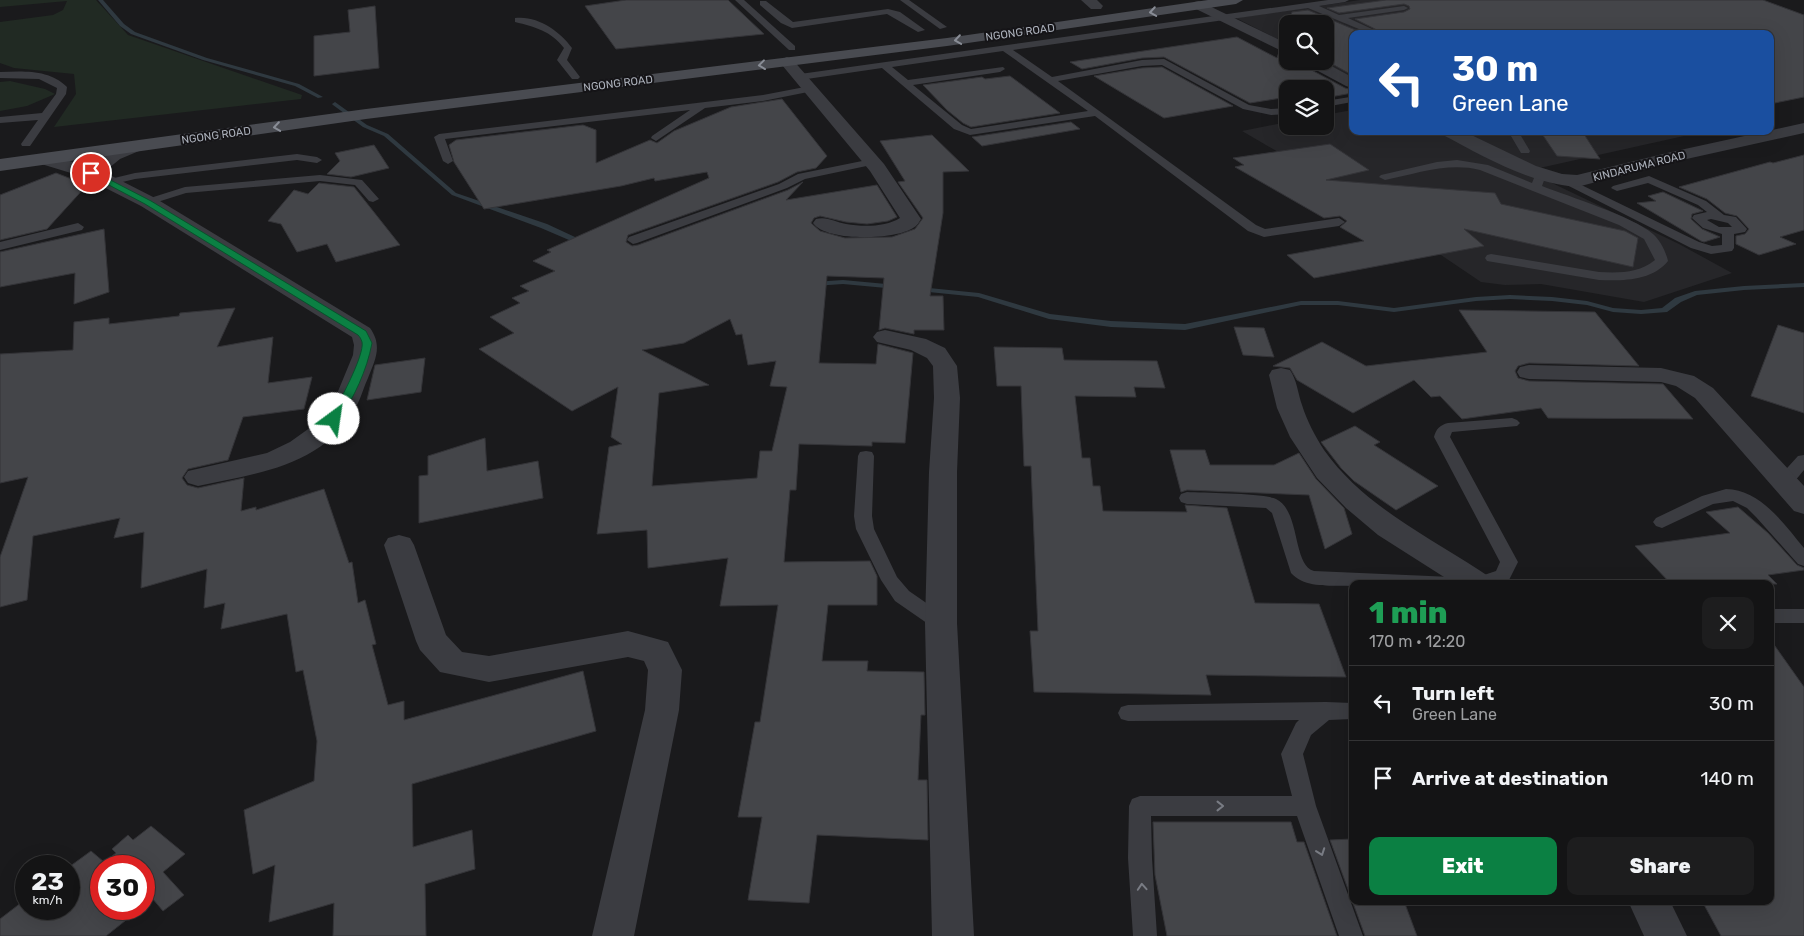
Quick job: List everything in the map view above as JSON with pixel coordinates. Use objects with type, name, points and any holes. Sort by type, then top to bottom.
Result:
[{"type":"main road","name":"NGONG ROAD","points":[[0,165],[133,147],[324,114],[575,77],[1041,29],[1236,0]]},
{"type":"main road","name":"NGONG ROAD","points":[[365,108],[790,55],[921,30],[1019,17],[1096,4]]},
{"type":"main road","points":[[1019,17],[1006,21],[1006,24],[1020,28],[1041,29]]},
{"type":"main road","name":"NGONG ROAD","points":[[9,146],[324,114]]},
{"type":"street","points":[[1199,5],[1279,46]]},
{"type":"street","points":[[790,55],[805,83],[872,162],[911,218],[904,226],[872,231],[843,230],[823,222]]},
{"type":"street","points":[[1327,70],[1349,81]]},
{"type":"street","name":"KINDARUMA ROAD","points":[[1774,135],[1804,128]]},
{"type":"street","name":"KINDARUMA ROAD","points":[[1457,135],[1538,181],[1577,181],[1671,157],[1772,135]]},
{"type":"street","points":[[91,173],[114,156],[133,147]]},
{"type":"street","points":[[44,159],[91,173],[148,202],[362,333],[367,343],[365,355],[345,404],[334,419],[315,436],[289,453],[267,462],[198,476]]},
{"type":"street","points":[[884,337],[918,344],[936,353],[945,366],[947,398],[943,472],[941,623],[953,936]]},
{"type":"street","points":[[1529,372],[1661,375],[1685,381],[1704,392],[1804,504]]},
{"type":"street","points":[[1281,375],[1294,419],[1323,469],[1354,500],[1405,538],[1455,567],[1472,580]]},
{"type":"street","points":[[399,545],[432,641],[452,664],[489,669],[628,644],[656,651],[665,670],[662,710],[613,936]]},
{"type":"street","points":[[1650,905],[1666,936]]},
{"type":"lane","points":[[739,0],[790,55]]},
{"type":"lane","points":[[904,0],[943,27]]},
{"type":"lane","points":[[448,161],[439,137],[764,98],[805,83],[884,65],[1220,16],[1345,0]]},
{"type":"lane","points":[[763,3],[784,21],[792,25],[888,11],[898,14],[921,30]]},
{"type":"lane","points":[[1308,5],[1370,30]]},
{"type":"lane","points":[[1339,17],[1404,8]]},
{"type":"lane","points":[[518,20],[541,26],[559,35],[568,48],[562,60],[575,77]]},
{"type":"lane","points":[[1005,48],[1097,113],[1252,228],[1264,233],[1339,222]]},
{"type":"lane","points":[[1048,80],[1142,63],[1164,62],[1246,108],[1279,112]]},
{"type":"lane","points":[[884,65],[958,127],[970,132],[1097,113]]},
{"type":"lane","points":[[906,83],[1000,69]]},
{"type":"lane","points":[[0,76],[39,76],[49,78],[62,86],[61,94],[26,144]]},
{"type":"lane","points":[[1334,103],[1349,100]]},
{"type":"lane","points":[[656,138],[705,104]]},
{"type":"lane","points":[[0,120],[46,116]]},
{"type":"lane","points":[[1515,135],[1525,151]]},
{"type":"lane","points":[[110,182],[135,176],[297,157],[317,160]]},
{"type":"lane","points":[[633,240],[783,186],[802,176],[872,162]]},
{"type":"lane","points":[[1385,177],[1465,163],[1538,181],[1623,222],[1649,237],[1660,254],[1662,261],[1652,270],[1636,275],[1616,277],[1599,276],[1491,258]]},
{"type":"lane","points":[[148,202],[184,190],[320,178],[358,182],[373,199]]},
{"type":"lane","points":[[1617,188],[1649,179],[1702,203],[1720,217]]},
{"type":"lane","points":[[1565,181],[1694,246],[1711,250],[1728,248],[1728,232]]},
{"type":"lane","points":[[1710,215],[1732,220],[1740,229],[1728,232],[1706,227],[1698,218],[1710,215]]},
{"type":"lane","points":[[0,246],[78,227]]},
{"type":"lane","points":[[1489,580],[1503,575],[1509,562],[1442,437],[1443,432],[1448,428],[1512,423]]},
{"type":"lane","points":[[866,456],[863,516],[865,529],[890,580],[902,596],[941,623]]},
{"type":"lane","points":[[1784,482],[1804,460]]},
{"type":"lane","points":[[1662,522],[1686,509],[1734,495],[1756,506],[1804,560]]},
{"type":"lane","points":[[1188,498],[1270,503],[1280,510],[1297,568],[1304,575],[1314,578],[1367,580]]},
{"type":"lane","points":[[1774,616],[1804,616]]},
{"type":"lane","points":[[1326,710],[1304,729],[1292,754],[1305,806],[1351,936]]},
{"type":"lane","points":[[1128,713],[1349,711]]},
{"type":"lane","points":[[1146,936],[1140,858],[1140,806],[1305,806]]},
{"type":"shaded area","points":[[0,0],[96,0],[128,35],[302,95],[301,99],[54,127],[76,94],[74,74],[14,68],[0,63],[0,22],[53,15],[63,10],[67,1],[0,7]]},
{"type":"shaded area","points":[[1360,0],[1488,0],[1567,30],[1349,30],[1349,75],[1334,68],[1334,15],[1279,15],[1279,40],[1236,18]]},
{"type":"shaded area","points":[[10,81],[45,89],[55,94],[27,106],[0,111],[0,82]]},
{"type":"shaded area","points":[[1349,111],[1349,135],[1452,135],[1679,244],[1732,273],[1644,302],[1541,284],[1505,285],[1481,282],[1355,197],[1242,131],[1279,124],[1279,135],[1334,135],[1334,113]]},
{"type":"shaded area","points":[[1468,135],[1688,135],[1535,169]]},
{"type":"building","points":[[626,0],[728,0],[764,34],[616,49],[585,6]]},
{"type":"building","points":[[1386,0],[1763,0],[1804,15],[1804,97],[1774,103],[1774,30],[1377,30],[1355,19],[1404,12],[1410,9],[1409,6],[1404,4],[1339,13],[1327,8]]},
{"type":"building","points":[[375,6],[379,68],[314,76],[314,36],[350,32],[348,10]]},
{"type":"building","points":[[1308,10],[1320,15],[1291,15],[1292,12]]},
{"type":"building","points":[[1334,21],[1356,30],[1349,30],[1349,73],[1334,65]]},
{"type":"building","points":[[1237,37],[1277,58],[1279,52],[1279,70],[1311,70],[1330,80],[1279,80],[1279,98],[1250,103],[1164,57],[1142,58],[1082,69],[1070,62]]},
{"type":"building","points":[[1162,67],[1233,106],[1164,118],[1094,76],[1142,68]]},
{"type":"building","points":[[1010,76],[1060,113],[971,127],[947,110],[923,85],[982,77],[985,79]]},
{"type":"building","points":[[1334,82],[1349,89],[1349,94],[1334,96]]},
{"type":"building","points":[[782,99],[827,156],[816,168],[797,172],[778,182],[628,235],[626,242],[632,246],[638,245],[788,190],[803,182],[786,200],[877,185],[897,217],[888,221],[867,224],[846,222],[820,216],[814,218],[811,223],[820,231],[845,238],[892,237],[915,229],[923,218],[898,182],[905,181],[880,141],[932,135],[969,171],[943,172],[943,213],[930,296],[943,296],[944,330],[914,330],[914,334],[885,328],[879,330],[884,278],[827,276],[819,363],[876,364],[878,344],[913,353],[905,443],[872,442],[872,446],[799,444],[796,490],[790,490],[784,562],[870,561],[877,576],[877,605],[828,605],[822,661],[868,661],[867,671],[924,672],[925,715],[921,715],[918,780],[927,780],[928,840],[817,835],[809,903],[748,900],[762,817],[738,817],[755,722],[760,722],[778,605],[720,606],[728,558],[648,568],[647,530],[597,534],[609,447],[622,444],[611,437],[618,387],[572,411],[479,349],[514,333],[490,317],[520,303],[512,298],[529,291],[520,286],[555,271],[533,261],[551,252],[547,250],[709,178],[707,172],[655,181],[654,178],[621,186],[484,209],[454,162],[449,145],[456,140],[583,125],[596,130],[596,163],[650,140],[657,143],[674,131],[731,107]],"holes":[[[730,319],[736,335],[742,334],[748,365],[776,361],[770,386],[787,387],[772,451],[760,451],[757,478],[652,486],[659,393],[709,385],[642,350],[684,343]]]},
{"type":"building","points":[[1071,122],[1080,129],[982,146],[972,137]]},
{"type":"building","points":[[1543,135],[1585,135],[1600,159],[1557,156]]},
{"type":"building","points":[[1330,144],[1369,170],[1326,180],[1495,193],[1501,204],[1625,231],[1638,238],[1633,267],[1464,229],[1484,246],[1314,278],[1287,255],[1364,241],[1340,227],[1347,221],[1340,216],[1324,218],[1235,167],[1244,165],[1233,158]]},
{"type":"building","points":[[374,145],[389,168],[351,177],[327,174],[340,161],[335,153]]},
{"type":"building","points":[[1804,155],[1804,230],[1780,237],[1796,244],[1759,255],[1736,244],[1736,236],[1745,234],[1749,229],[1737,216],[1725,213],[1707,199],[1679,187],[1770,162],[1773,163]]},
{"type":"building","points":[[56,173],[87,185],[47,229],[0,240],[0,195]]},
{"type":"building","points":[[319,183],[354,187],[400,245],[336,262],[327,244],[297,252],[281,224],[268,221],[294,190],[308,194]]},
{"type":"building","points":[[1663,192],[1703,211],[1692,214],[1691,219],[1702,229],[1720,237],[1704,242],[1701,241],[1637,203],[1656,201],[1648,196]]},
{"type":"building","points":[[104,229],[109,292],[74,304],[75,273],[0,287],[0,252]]},
{"type":"building","points":[[235,308],[217,347],[273,337],[268,383],[312,377],[304,409],[243,417],[228,460],[188,469],[182,478],[187,485],[198,488],[244,478],[241,511],[256,507],[256,510],[324,489],[349,563],[352,562],[358,603],[365,600],[376,644],[372,645],[388,705],[404,701],[404,720],[583,671],[596,731],[412,784],[413,847],[472,830],[475,869],[425,884],[426,936],[333,936],[334,903],[269,922],[275,865],[253,874],[244,810],[314,781],[317,741],[303,670],[296,672],[287,614],[221,629],[225,603],[204,608],[207,569],[141,588],[144,532],[114,538],[120,518],[33,536],[27,600],[0,607],[0,557],[28,477],[0,483],[0,354],[73,350],[74,322],[109,318],[109,324],[179,316],[180,313]]},
{"type":"building","points":[[1459,310],[1595,312],[1639,366],[1529,363],[1518,366],[1515,371],[1518,378],[1529,381],[1663,384],[1693,419],[1548,418],[1541,408],[1462,419],[1440,396],[1431,397],[1414,380],[1353,413],[1297,380],[1290,368],[1273,366],[1322,342],[1366,366],[1487,352]]},
{"type":"building","points":[[1778,325],[1804,333],[1804,413],[1751,396]]},
{"type":"building","points":[[1234,327],[1264,328],[1274,357],[1243,355]]},
{"type":"building","points":[[994,347],[1062,348],[1064,360],[1157,361],[1165,388],[1134,387],[1136,397],[1075,396],[1082,458],[1090,458],[1093,486],[1100,486],[1103,511],[1187,512],[1185,505],[1227,508],[1255,603],[1319,604],[1346,677],[1206,675],[1211,695],[1034,692],[1030,631],[1038,631],[1031,466],[1024,466],[1021,386],[997,386]]},
{"type":"building","points":[[425,358],[421,392],[367,400],[375,365]]},
{"type":"building","points":[[1355,426],[1380,442],[1374,445],[1438,486],[1396,510],[1354,481],[1341,468],[1321,442]]},
{"type":"building","points":[[485,438],[487,471],[538,461],[543,498],[419,523],[419,476],[428,475],[428,456]]},
{"type":"building","points":[[1170,450],[1205,450],[1210,465],[1274,465],[1299,453],[1316,479],[1344,508],[1352,534],[1325,549],[1309,495],[1187,490],[1181,492]]},
{"type":"building","points":[[1738,507],[1768,533],[1797,565],[1804,568],[1804,570],[1768,575],[1773,580],[1667,580],[1635,546],[1730,533],[1706,512]]},
{"type":"building","points":[[1774,645],[1804,687],[1804,936],[1721,936],[1704,905],[1774,905]]},
{"type":"building","points":[[1153,822],[1291,822],[1297,842],[1304,842],[1337,936],[1167,936],[1155,875]]},
{"type":"building","points":[[151,826],[185,854],[163,872],[184,895],[163,911],[155,902],[155,855],[113,855],[116,853],[112,849],[128,835],[133,840]]},
{"type":"building","points":[[1349,839],[1349,892],[1330,840]]},
{"type":"building","points":[[91,851],[96,855],[90,855],[90,920],[126,920],[106,936],[0,936],[0,919],[15,907],[15,920],[80,920],[80,859]]},
{"type":"building","points":[[1353,905],[1405,905],[1417,936],[1365,936]]},
{"type":"waterway","points":[[100,0],[122,25],[133,33],[205,59],[297,85],[320,97]]},
{"type":"waterway","points":[[335,104],[365,126],[386,135],[454,194],[544,226],[586,244]]},
{"type":"waterway","points":[[814,284],[843,282],[897,287]]},
{"type":"waterway","points":[[919,289],[979,295],[1049,316],[1111,324],[1185,327],[1301,303],[1338,303],[1394,310],[1476,299],[1510,297],[1587,303],[1613,310],[1641,312],[1664,310],[1678,300],[1695,293],[1804,285]]},
{"type":"route","points":[[91,173],[148,202],[362,333],[367,343],[365,355],[345,404],[334,419]]}]
